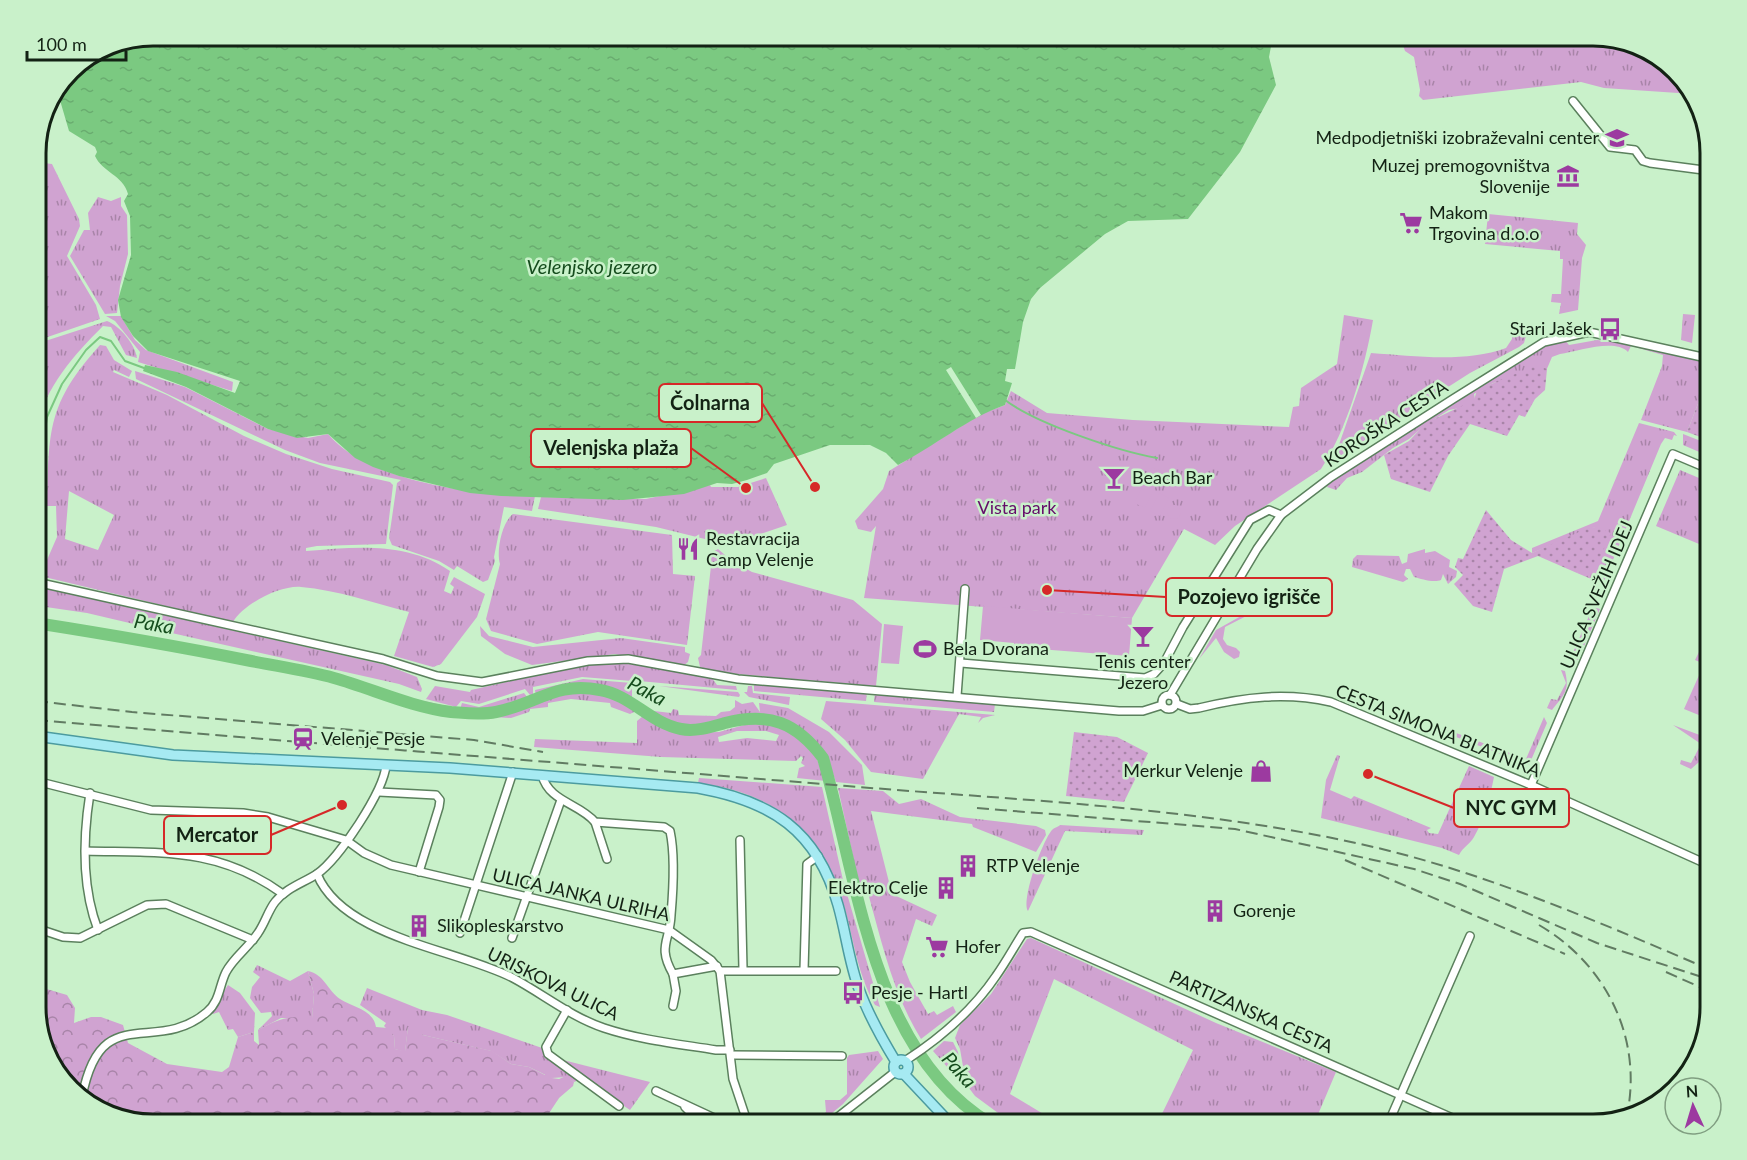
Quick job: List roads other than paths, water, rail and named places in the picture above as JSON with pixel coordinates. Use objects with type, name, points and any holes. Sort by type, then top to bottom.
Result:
[{"type":"main road","points":[[47,738],[173,755],[513,772],[698,788],[732,794],[780,816],[802,835],[818,856],[825,868],[838,904],[859,990],[903,1065],[943,1114]]},
{"type":"street","points":[[1573,101],[1610,147],[1635,150],[1643,161],[1650,163],[1700,170]]},
{"type":"street","name":"KOROŠKA CESTA","points":[[1170,695],[1257,549],[1281,515],[1363,456],[1544,342],[1589,332],[1700,357]]},
{"type":"street","name":"ULICA SVEŽIH IDEJ","points":[[1531,785],[1672,454],[1700,465]]},
{"type":"street","points":[[961,663],[1145,678],[1154,674],[1164,663],[1182,628],[1250,520],[1269,510],[1281,515]]},
{"type":"street","points":[[47,584],[383,658],[437,675],[482,682],[588,661],[628,659],[738,679],[1119,711],[1143,711],[1162,705],[1170,710],[1177,704],[1176,699],[1170,695],[1163,698],[1162,705]]},
{"type":"street","points":[[957,696],[965,589]]},
{"type":"street","name":"CESTA SIMONA BLATNIKA","points":[[1177,704],[1190,709],[1262,695],[1312,698],[1350,709],[1531,785],[1700,861]]},
{"type":"street","points":[[85,1088],[95,1058],[106,1043],[121,1035],[171,1028],[201,1016],[216,1002],[231,964],[253,940],[271,908],[283,894],[317,874],[346,840],[379,792],[387,765]]},
{"type":"street","points":[[460,933],[513,772]]},
{"type":"street","points":[[542,775],[548,788],[561,800],[587,813],[595,822],[607,859]]},
{"type":"street","name":"ULICA JANKA ULRIHA","points":[[47,783],[151,810],[252,814],[346,840],[377,860],[419,872],[669,930],[718,968]]},
{"type":"street","points":[[379,792],[429,794],[438,798],[439,807],[419,872]]},
{"type":"street","points":[[90,793],[86,851],[90,898],[98,930]]},
{"type":"street","points":[[512,938],[561,800]]},
{"type":"street","points":[[595,822],[663,827],[670,831],[671,914],[664,948],[676,984],[673,1006]]},
{"type":"street","points":[[740,840],[743,969]]},
{"type":"street","points":[[86,851],[203,857],[251,873],[283,894]]},
{"type":"street","points":[[804,970],[807,864],[818,856]]},
{"type":"street","name":"URISKOVA ULICA","points":[[317,874],[321,886],[334,900],[377,928],[419,945],[485,966],[512,978],[600,1027],[623,1034],[731,1053],[842,1056]]},
{"type":"street","points":[[47,931],[70,938],[80,938],[147,905],[166,904],[253,940]]},
{"type":"street","name":"PARTIZANSKA CESTA","points":[[903,1065],[973,1004],[995,978],[1023,933],[1031,932],[1442,1114]]},
{"type":"street","points":[[1392,1114],[1470,936]]},
{"type":"street","points":[[673,974],[718,968],[836,970]]},
{"type":"street","points":[[718,968],[736,1094],[744,1114]]},
{"type":"street","points":[[567,1010],[546,1047],[548,1054],[619,1106]]},
{"type":"street","points":[[842,1114],[903,1065]]},
{"type":"street","points":[[656,1091],[704,1114]]},
{"type":"street","points":[[684,1105],[693,1114]]},
{"type":"water","name":"Velenjsko jezero","points":[[1271,46],[1269,57],[1276,85],[1240,152],[1188,219],[1128,221],[1105,234],[1040,288],[1031,299],[1023,322],[1015,369],[1007,369],[1005,381],[1012,383],[1005,405],[964,425],[898,465],[886,453],[870,445],[830,445],[774,464],[767,473],[732,484],[717,483],[684,494],[623,500],[470,493],[399,476],[355,458],[328,434],[297,438],[268,429],[186,387],[143,371],[145,365],[177,372],[235,393],[240,381],[148,351],[133,336],[121,317],[118,300],[131,255],[130,216],[124,201],[128,194],[122,182],[98,161],[95,156],[97,152],[95,147],[69,131],[60,101],[78,78],[88,69],[112,55],[146,47]]},
{"type":"waterway","points":[[47,417],[62,384],[86,350],[100,337],[111,341],[125,361],[144,368]]},
{"type":"waterway","points":[[1005,400],[1057,427],[1121,449],[1157,458]]},
{"type":"waterway","name":"Paka","points":[[47,625],[312,673],[349,682],[436,710],[479,714],[496,712],[559,691],[585,688],[621,697],[660,721],[686,730],[755,719],[768,720],[792,728],[823,758],[860,909],[895,1009],[919,1054],[951,1093],[978,1114]]},
{"type":"railway","points":[[47,702],[132,712],[474,740],[543,752]]},
{"type":"railway","points":[[47,721],[1048,801],[1250,824],[1382,849],[1466,873],[1549,903],[1700,965]]},
{"type":"railway","points":[[977,808],[1235,829],[1414,869],[1460,884],[1597,943],[1700,976]]},
{"type":"railway","points":[[1345,860],[1565,954]]},
{"type":"railway","points":[[1539,925],[1563,941],[1583,960],[1601,982],[1614,1006],[1624,1031],[1629,1058],[1631,1086],[1628,1107]]},
{"type":"railway","points":[[1666,972],[1700,987]]},
{"type":"place","name":"Medpodjetniški izobraževalni center","points":[[1617,138]]},
{"type":"place","name":"Muzej premogovništva Slovenije","points":[[1568,176]]},
{"type":"place","name":"Makom Trgovina d.o.o","points":[[1411,223]]},
{"type":"place","name":"Stari Jašek","points":[[1610,329]]},
{"type":"place","name":"Beach Bar","points":[[1114,478]]},
{"type":"place","name":"Čolnarna","points":[[815,487]]},
{"type":"place","name":"Velenjska plaža","points":[[746,488]]},
{"type":"place","name":"Restavracija Camp Velenje","points":[[688,549]]},
{"type":"place","name":"Pozojevo igrišče","points":[[1047,590]]},
{"type":"place","name":"Tenis center Jezero","points":[[1143,636]]},
{"type":"place","name":"Bela Dvorana","points":[[925,649]]},
{"type":"place","name":"Velenje Pesje","points":[[303,739]]},
{"type":"place","name":"Merkur Velenje","points":[[1261,771]]},
{"type":"place","name":"NYC GYM","points":[[1368,774]]},
{"type":"place","name":"Mercator","points":[[342,805]]},
{"type":"place","name":"RTP Velenje","points":[[968,866]]},
{"type":"place","name":"Elektro Celje","points":[[946,888]]},
{"type":"place","name":"Gorenje","points":[[1215,911]]},
{"type":"place","name":"Slikopleskarstvo","points":[[419,926]]},
{"type":"place","name":"Hofer","points":[[937,947]]},
{"type":"place","name":"Pesje - Hartl","points":[[853,993]]},
{"type":"park label","name":"Vista park","points":[[1017,508]]}]
